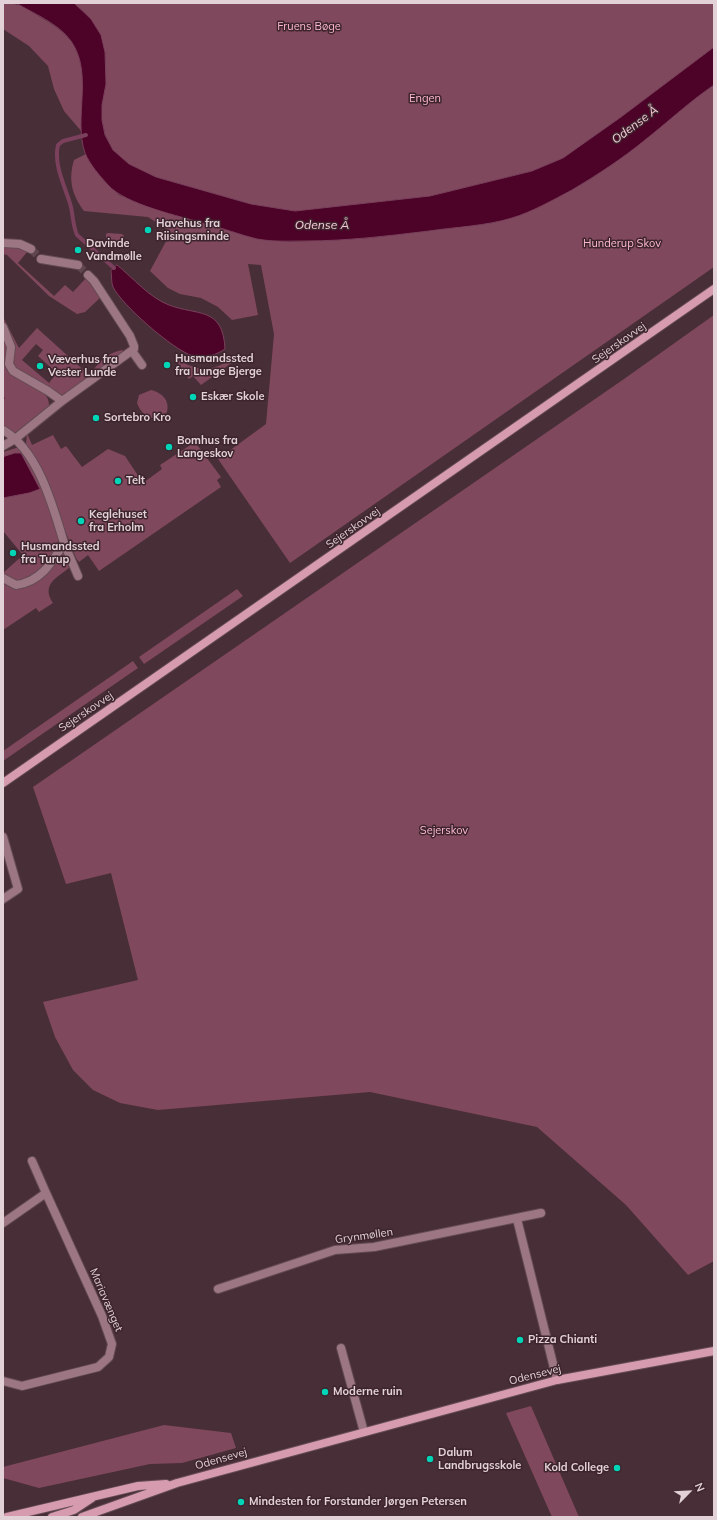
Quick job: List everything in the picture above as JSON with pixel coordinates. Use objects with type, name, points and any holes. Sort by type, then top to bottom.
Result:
[{"type":"main road","name":"Sejerskovvej","points":[[3,783],[714,290]]},
{"type":"main road","name":"Odensevej","points":[[82,1517],[177,1483],[557,1380],[714,1351]]},
{"type":"main road","name":"Odensevej","points":[[7,1517],[138,1486],[177,1483]]},
{"type":"main road","points":[[52,1517],[74,1510],[97,1495]]},
{"type":"street","points":[[3,243],[20,244],[30,249]]},
{"type":"street","points":[[41,259],[78,265]]},
{"type":"street","points":[[3,446],[16,439],[62,402],[132,351],[134,346],[130,336],[94,281],[88,275]]},
{"type":"street","points":[[3,327],[11,347],[9,364],[13,371],[62,402]]},
{"type":"street","points":[[132,351],[142,365]]},
{"type":"street","points":[[3,430],[16,439],[33,461],[78,576]]},
{"type":"street","points":[[3,578],[16,585],[35,579],[44,572],[64,543]]},
{"type":"street","points":[[3,837],[18,889],[3,899]]},
{"type":"street","name":"Mariavænget","points":[[3,1381],[22,1386],[98,1367],[109,1357],[112,1344],[102,1316],[32,1161]]},
{"type":"street","points":[[3,1223],[46,1193]]},
{"type":"street","name":"Grynmøllen","points":[[218,1289],[335,1250],[374,1247],[541,1213]]},
{"type":"street","points":[[517,1219],[557,1380]]},
{"type":"street","points":[[341,1348],[364,1432]]},
{"type":"green space","points":[[3,3],[14,4],[22,7],[59,29],[66,35],[75,48],[82,71],[82,132],[64,111],[54,89],[48,66],[29,46],[3,29]]},
{"type":"green space","name":"Engen","points":[[74,3],[714,3],[714,47],[621,117],[563,158],[532,171],[430,196],[295,211],[251,204],[156,177],[129,164],[113,150],[105,134],[102,120],[102,105],[106,84],[105,52],[91,19]]},
{"type":"green space","name":"Hunderup Skov","points":[[714,85],[714,267],[290,563],[218,459],[266,424],[274,334],[261,265],[248,264],[258,315],[232,320],[218,307],[201,298],[180,294],[168,288],[150,271],[171,232],[148,217],[84,211],[74,193],[71,181],[74,160],[86,154],[95,170],[119,195],[156,209],[257,239],[291,242],[370,238],[493,223],[514,217],[570,191],[594,177],[645,140],[678,111]]},
{"type":"green space","points":[[106,234],[122,234],[124,236],[123,241],[120,243],[106,238]]},
{"type":"green space","points":[[3,245],[18,246],[28,251],[18,263],[54,296],[65,285],[73,292],[87,277],[101,297],[85,312],[77,314],[49,296],[7,255],[3,254]]},
{"type":"green space","name":"Sejerskov","points":[[714,315],[714,1261],[688,1275],[626,1205],[537,1127],[370,1092],[158,1110],[120,1103],[93,1090],[73,1070],[55,1037],[43,1002],[138,980],[111,873],[66,884],[33,787],[624,379]]},
{"type":"green space","points":[[3,317],[19,348],[37,328],[89,375],[107,356],[116,351],[122,350],[124,352],[67,395],[62,395],[17,370],[13,362],[10,336],[3,322]],"holes":[[[36,344],[43,350],[38,356],[57,373],[49,383],[22,360]]]},
{"type":"green space","points":[[3,332],[8,345],[6,366],[8,370],[19,378],[40,389],[48,400],[49,407],[14,434],[3,428],[3,401],[5,398],[3,396]]},
{"type":"green space","points":[[235,357],[237,359],[201,385],[193,376],[189,379],[175,359],[192,366],[205,369],[218,366]]},
{"type":"green space","points":[[151,390],[162,395],[168,408],[167,412],[163,416],[158,418],[146,415],[139,408],[137,403],[139,395]]},
{"type":"green space","points":[[27,433],[32,445],[53,435],[61,449],[66,446],[82,467],[108,449],[125,456],[143,483],[162,469],[160,465],[195,442],[221,477],[217,480],[221,487],[99,571],[88,555],[79,562],[76,558],[53,500],[26,444]]},
{"type":"green space","points":[[19,447],[33,467],[38,478],[59,536],[54,552],[45,564],[39,570],[18,581],[4,576],[3,573],[23,555],[3,531],[3,498],[35,491],[15,453],[3,457],[3,452]]},
{"type":"green space","points":[[65,553],[69,568],[55,579],[49,587],[50,597],[53,603],[39,612],[36,608],[3,630],[3,580],[18,587]]},
{"type":"green space","points":[[237,589],[243,596],[144,664],[139,657]]},
{"type":"green space","points":[[133,661],[138,668],[3,761],[3,751]]},
{"type":"green space","points":[[531,1406],[579,1517],[552,1517],[506,1413]]},
{"type":"green space","points":[[164,1425],[231,1433],[236,1448],[182,1463],[150,1464],[39,1488],[3,1478],[3,1467]]},
{"type":"water","name":"Odense Å","points":[[16,3],[74,3],[91,19],[101,35],[105,52],[106,84],[102,105],[102,120],[105,135],[113,150],[129,164],[156,177],[251,204],[295,211],[430,196],[532,171],[563,158],[621,117],[714,47],[714,85],[636,147],[609,166],[572,190],[542,206],[520,215],[502,221],[481,225],[398,235],[321,241],[263,240],[154,209],[127,198],[116,192],[108,185],[92,166],[85,153],[81,125],[82,82],[78,54],[66,35],[53,24]]},
{"type":"water","points":[[117,265],[148,293],[162,302],[179,308],[198,312],[214,319],[223,335],[225,349],[210,356],[193,356],[184,352],[161,336],[126,305],[113,287],[111,271]]},
{"type":"water","points":[[15,453],[21,453],[40,489],[29,493],[3,498],[3,457]]},
{"type":"waterway","points":[[86,135],[63,141],[58,145],[57,160],[71,207],[77,235],[114,268]]},
{"type":"tunnel","points":[[31,249],[41,259]]},
{"type":"tunnel","points":[[78,265],[88,275]]},
{"type":"place","name":"Havehus fra Riisingsminde","points":[[148,230]]},
{"type":"place","name":"Davinde Vandmølle","points":[[78,250]]},
{"type":"place","name":"Husmandssted fra Lunge Bjerge","points":[[167,365]]},
{"type":"place","name":"Væverhus fra Vester Lunde","points":[[40,366]]},
{"type":"place","name":"Eskær Skole","points":[[193,397]]},
{"type":"place","name":"Sortebro Kro","points":[[96,418]]},
{"type":"place","name":"Bomhus fra Langeskov","points":[[169,447]]},
{"type":"place","name":"Telt","points":[[118,481]]},
{"type":"place","name":"Keglehuset fra Erholm","points":[[81,521]]},
{"type":"place","name":"Husmandssted fra Turup","points":[[13,553]]},
{"type":"place","name":"Pizza Chianti","points":[[520,1340]]},
{"type":"place","name":"Moderne ruin","points":[[325,1392]]},
{"type":"place","name":"Dalum Landbrugsskole","points":[[430,1459]]},
{"type":"place","name":"Kold College","points":[[617,1468]]},
{"type":"place","name":"Mindesten for Forstander Jørgen Petersen","points":[[241,1502]]},
{"type":"park label","name":"Fruens Bøge","points":[[309,27]]}]
